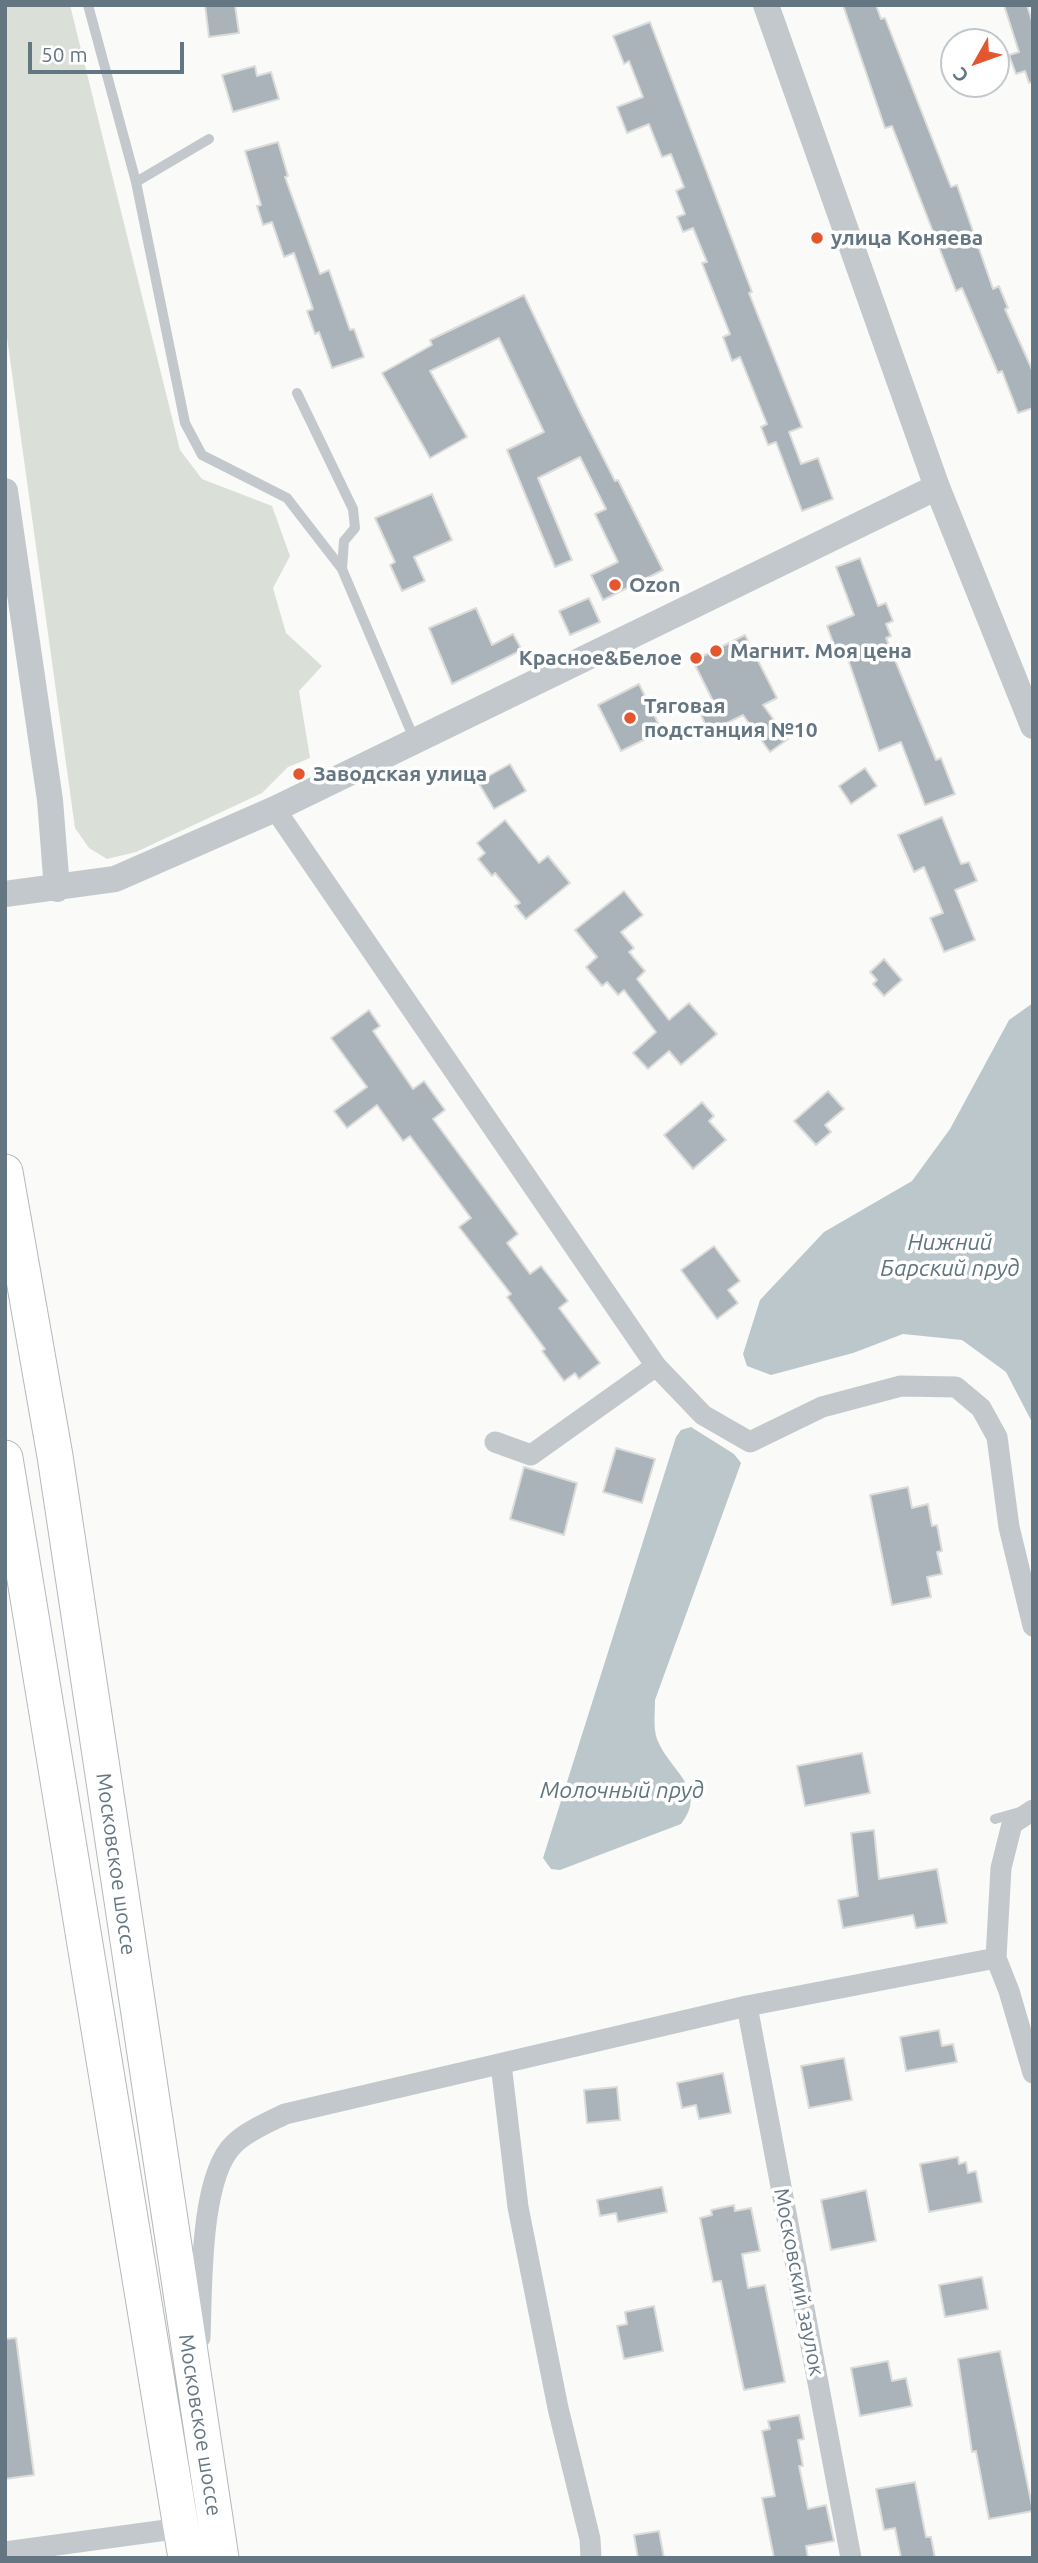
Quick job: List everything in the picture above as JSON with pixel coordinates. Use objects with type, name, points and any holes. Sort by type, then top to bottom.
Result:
[{"type":"highway","name":"Московское шоссе","points":[[5,1172],[55,1456],[221,2558]]},
{"type":"highway","name":"Московское шоссе","points":[[5,1458],[184,2543]]},
{"type":"street","points":[[766,5],[937,487],[1033,726]]},
{"type":"street","points":[[5,894],[115,879],[275,809],[937,487]]},
{"type":"street","points":[[5,491],[50,800],[57,889]]},
{"type":"street","points":[[275,809],[656,1366],[703,1415],[750,1442],[821,1407],[901,1386],[956,1387],[981,1408],[997,1437],[1009,1527],[1033,1626]]},
{"type":"street","points":[[495,1442],[531,1455],[656,1366]]},
{"type":"street","points":[[1033,1810],[1012,1824],[1000,1868],[996,1958],[1009,1991],[1033,2073]]},
{"type":"street","points":[[197,2409],[205,2236],[216,2169],[234,2144],[285,2114],[747,2006],[996,1958]]},
{"type":"street","name":"Московский заулок","points":[[747,2006],[851,2558]]},
{"type":"street","points":[[501,2064],[518,2207],[558,2408],[590,2539],[591,2558]]},
{"type":"street","points":[[5,2552],[184,2543]]},
{"type":"lane","points":[[88,5],[136,182],[185,423],[202,455],[287,498],[342,569],[415,741]]},
{"type":"lane","points":[[136,182],[209,139]]},
{"type":"lane","points":[[297,393],[353,509],[355,528],[344,541],[342,569]]},
{"type":"lane","points":[[703,1415],[750,1454]]},
{"type":"lane","points":[[995,1819],[1033,1810]]},
{"type":"shaded area","points":[[5,5],[70,5],[180,450],[202,479],[272,506],[290,556],[273,588],[286,633],[322,666],[299,691],[310,758],[288,767],[262,793],[136,852],[107,859],[89,848],[75,828],[5,323]]},
{"type":"water","name":"Нижний Барский пруд","points":[[1033,1003],[1033,1424],[1006,1372],[962,1340],[903,1334],[853,1353],[771,1375],[747,1366],[743,1354],[760,1300],[824,1232],[912,1181],[950,1129],[1009,1020]]},
{"type":"water","name":"Молочный пруд","points":[[691,1427],[734,1454],[741,1463],[655,1700],[657,1739],[689,1790],[689,1812],[681,1824],[560,1870],[551,1869],[543,1858],[676,1437],[681,1430]]},
{"type":"building","points":[[205,5],[235,5],[239,33],[209,37]]},
{"type":"building","points":[[843,5],[876,5],[881,19],[885,18],[951,187],[957,185],[993,289],[999,286],[1008,308],[1005,309],[1033,372],[1033,408],[1018,413],[1002,371],[998,373],[962,288],[956,291],[892,126],[885,128]]},
{"type":"building","points":[[1004,5],[1027,5],[1033,24],[1033,82],[1029,83],[1025,71],[1016,74],[1010,55],[1019,52]]},
{"type":"building","points":[[650,22],[752,292],[749,293],[802,427],[789,432],[801,464],[818,458],[833,499],[802,511],[776,442],[768,445],[761,427],[767,424],[740,357],[732,361],[723,337],[730,334],[702,263],[707,262],[693,228],[683,232],[677,217],[685,214],[676,191],[684,187],[671,154],[662,157],[649,124],[627,133],[617,107],[643,97],[629,61],[624,64],[613,36]]},
{"type":"building","points":[[255,66],[257,76],[271,72],[279,99],[233,112],[222,75]]},
{"type":"building","points":[[278,142],[288,176],[285,177],[320,274],[329,270],[350,330],[354,329],[364,357],[332,368],[319,332],[315,334],[307,311],[313,309],[294,253],[284,257],[272,222],[263,225],[257,206],[261,205],[245,151]]},
{"type":"building","points":[[524,295],[581,414],[663,570],[603,600],[591,575],[618,562],[595,514],[606,509],[580,457],[538,478],[572,560],[555,567],[507,450],[544,432],[499,338],[430,371],[467,437],[430,458],[382,373],[432,345],[430,340]]},
{"type":"building","points":[[432,494],[452,540],[414,557],[425,581],[402,591],[390,565],[395,562],[375,518]]},
{"type":"building","points":[[860,558],[878,606],[886,603],[893,621],[886,624],[891,636],[886,638],[936,760],[941,758],[955,794],[925,805],[901,742],[879,751],[846,653],[838,656],[827,626],[854,615],[836,567]]},
{"type":"building","points":[[589,598],[600,622],[570,635],[559,611]]},
{"type":"building","points":[[476,608],[492,645],[513,634],[522,650],[452,684],[429,628]]},
{"type":"building","points":[[745,635],[777,698],[763,705],[788,739],[770,752],[743,715],[709,732],[700,713],[715,705],[693,661]]},
{"type":"building","name":"Тяговая подстанция №10","points":[[639,684],[662,731],[621,751],[598,705]]},
{"type":"building","points":[[510,764],[526,791],[494,809],[478,782]]},
{"type":"building","points":[[865,768],[877,786],[851,804],[839,786]]},
{"type":"building","points":[[942,817],[961,864],[969,862],[977,881],[955,890],[975,940],[944,952],[930,918],[943,913],[924,867],[914,872],[898,835]]},
{"type":"building","points":[[505,820],[539,863],[548,856],[570,883],[526,919],[515,906],[520,903],[495,873],[492,876],[478,859],[485,853],[477,843]]},
{"type":"building","points":[[624,891],[643,915],[621,932],[634,948],[629,952],[645,971],[637,979],[669,1020],[689,1003],[717,1034],[681,1065],[669,1051],[648,1069],[633,1053],[656,1032],[624,990],[618,995],[607,982],[602,986],[586,967],[597,957],[575,930]]},
{"type":"building","points":[[884,959],[902,980],[884,996],[873,984],[877,980],[870,972]]},
{"type":"building","points":[[369,1010],[380,1026],[373,1031],[413,1089],[424,1081],[445,1110],[433,1119],[518,1234],[507,1243],[530,1274],[541,1266],[568,1301],[559,1308],[600,1363],[579,1379],[575,1373],[564,1381],[542,1351],[545,1349],[507,1297],[511,1294],[459,1227],[471,1218],[410,1136],[403,1141],[377,1105],[347,1128],[334,1111],[367,1087],[331,1038]]},
{"type":"building","points":[[828,1091],[844,1109],[825,1125],[831,1132],[816,1145],[794,1121]]},
{"type":"building","points":[[702,1102],[714,1116],[709,1121],[726,1140],[693,1169],[664,1135]]},
{"type":"building","points":[[714,1246],[740,1281],[728,1290],[738,1303],[717,1319],[681,1270]]},
{"type":"building","points":[[616,1448],[655,1459],[642,1503],[603,1492]]},
{"type":"building","points":[[524,1467],[577,1483],[564,1535],[510,1519]]},
{"type":"building","points":[[908,1487],[912,1508],[928,1504],[932,1526],[937,1525],[942,1551],[937,1552],[942,1574],[927,1577],[931,1597],[892,1605],[870,1495]]},
{"type":"building","points":[[862,1753],[870,1793],[805,1806],[797,1766]]},
{"type":"building","points":[[874,1830],[879,1879],[937,1869],[947,1923],[916,1928],[913,1915],[843,1928],[838,1900],[858,1896],[851,1833]]},
{"type":"building","points":[[939,2030],[942,2046],[953,2044],[957,2062],[906,2071],[900,2037]]},
{"type":"building","points":[[844,2058],[852,2100],[809,2108],[801,2066]]},
{"type":"building","points":[[723,2073],[731,2113],[699,2119],[696,2105],[682,2108],[677,2083]]},
{"type":"building","points":[[617,2087],[620,2120],[587,2123],[584,2090]]},
{"type":"building","points":[[958,2157],[959,2164],[966,2162],[968,2173],[976,2171],[982,2202],[929,2212],[920,2164]]},
{"type":"building","points":[[662,2187],[667,2212],[618,2222],[616,2213],[600,2216],[597,2200]]},
{"type":"building","points":[[866,2190],[876,2241],[831,2250],[821,2200]]},
{"type":"building","points":[[734,2205],[735,2211],[751,2208],[760,2251],[742,2254],[748,2288],[765,2285],[785,2382],[744,2390],[721,2281],[713,2282],[700,2218],[712,2215],[711,2210]]},
{"type":"building","points":[[982,2277],[988,2309],[945,2317],[939,2285]]},
{"type":"building","points":[[654,2306],[663,2351],[624,2359],[617,2326],[627,2324],[625,2312]]},
{"type":"building","points":[[16,2338],[34,2475],[5,2479],[5,2339]]},
{"type":"building","points":[[1000,2351],[1033,2511],[989,2519],[976,2451],[972,2452],[958,2359]]},
{"type":"building","points":[[888,2361],[892,2381],[906,2378],[912,2406],[860,2416],[851,2368]]},
{"type":"building","points":[[799,2415],[804,2439],[798,2440],[803,2466],[799,2466],[808,2509],[826,2505],[834,2541],[806,2546],[808,2558],[774,2558],[762,2498],[775,2496],[762,2431],[770,2429],[768,2421]]},
{"type":"building","points":[[915,2482],[926,2537],[931,2537],[935,2558],[901,2558],[895,2528],[884,2530],[876,2489]]},
{"type":"building","points":[[659,2531],[664,2558],[638,2558],[634,2535]]},
{"type":"place","name":"улица Коняева","points":[[817,238]]},
{"type":"place","name":"Ozon","points":[[615,585]]},
{"type":"place","name":"Магнит. Моя цена","points":[[716,651]]},
{"type":"place","name":"Красное&Белое","points":[[696,658]]},
{"type":"place","name":"Тяговая подстанция №10","points":[[630,718]]},
{"type":"place","name":"Заводская улица","points":[[299,774]]}]
